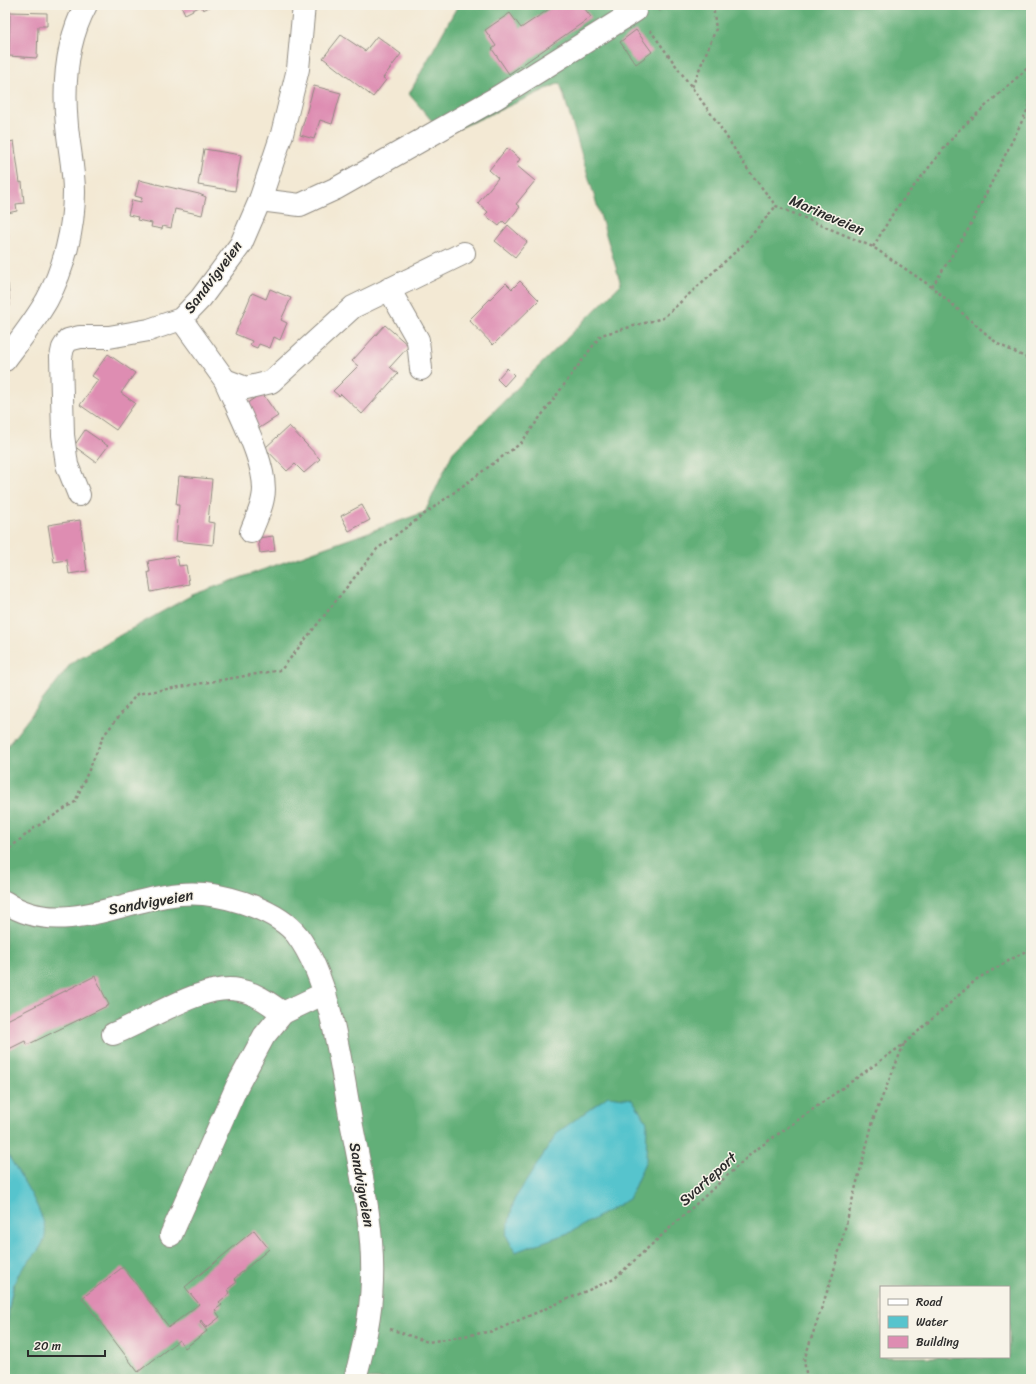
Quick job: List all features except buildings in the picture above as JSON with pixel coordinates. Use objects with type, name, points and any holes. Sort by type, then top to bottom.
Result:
[{"type":"street","points":[[5,360],[32,325],[48,299],[60,268],[68,241],[73,215],[74,192],[65,89],[68,62],[74,34],[86,5]]},
{"type":"street","name":"Sandvigveien","points":[[251,532],[264,497],[263,475],[254,446],[225,380],[181,319],[201,298],[240,244],[260,200],[282,134],[298,69],[304,5]]},
{"type":"street","points":[[260,200],[300,205],[337,188],[496,98],[634,11]]},
{"type":"street","points":[[225,380],[246,388],[271,382],[353,306],[464,253]]},
{"type":"street","points":[[389,289],[418,340],[421,369]]},
{"type":"street","points":[[79,495],[67,465],[63,435],[61,357],[63,348],[68,340],[109,337],[149,330],[181,319]]},
{"type":"street","name":"Sandvigveien","points":[[5,902],[34,915],[51,917],[91,914],[184,893],[203,894],[241,901],[282,922],[296,933],[313,960],[324,993],[339,1058],[370,1225],[372,1280],[369,1322],[355,1379]]},
{"type":"street","points":[[113,1034],[213,990],[239,990],[251,993],[283,1013]]},
{"type":"street","points":[[171,1235],[237,1086],[264,1036],[283,1013],[324,993]]},
{"type":"path","points":[[692,87],[716,29],[713,5]]},
{"type":"path","name":"Marineveien","points":[[634,11],[692,87],[746,167],[776,206],[874,247],[932,287],[998,344],[1031,360]]},
{"type":"path","points":[[874,247],[895,210],[958,131],[1031,65]]},
{"type":"path","points":[[932,287],[969,228],[1028,107],[1031,96]]},
{"type":"path","points":[[5,852],[33,829],[75,802],[104,735],[137,694],[282,670],[377,549],[521,443],[601,334],[663,318],[744,244],[776,206]]},
{"type":"path","name":"Svarteport","points":[[369,1322],[428,1342],[494,1331],[614,1280],[753,1152],[904,1044],[977,979],[1031,948]]},
{"type":"path","points":[[807,1379],[804,1360],[833,1274],[874,1116],[904,1044]]},
{"type":"green space","points":[[458,5],[1031,5],[1031,1379],[5,1379],[7,1326],[14,1285],[23,1266],[44,1241],[35,1202],[5,1150],[5,749],[72,662],[192,595],[425,512],[453,452],[621,284],[560,83],[444,135],[409,94]],"holes":[[[647,1122],[540,1162],[545,1152]]]},
{"type":"water","points":[[608,1096],[632,1099],[647,1122],[646,1160],[629,1199],[571,1232],[515,1252],[506,1235],[514,1200],[558,1132]]},
{"type":"water","points":[[5,1150],[39,1210],[43,1220],[45,1236],[40,1248],[18,1275],[12,1290],[5,1346]]}]
